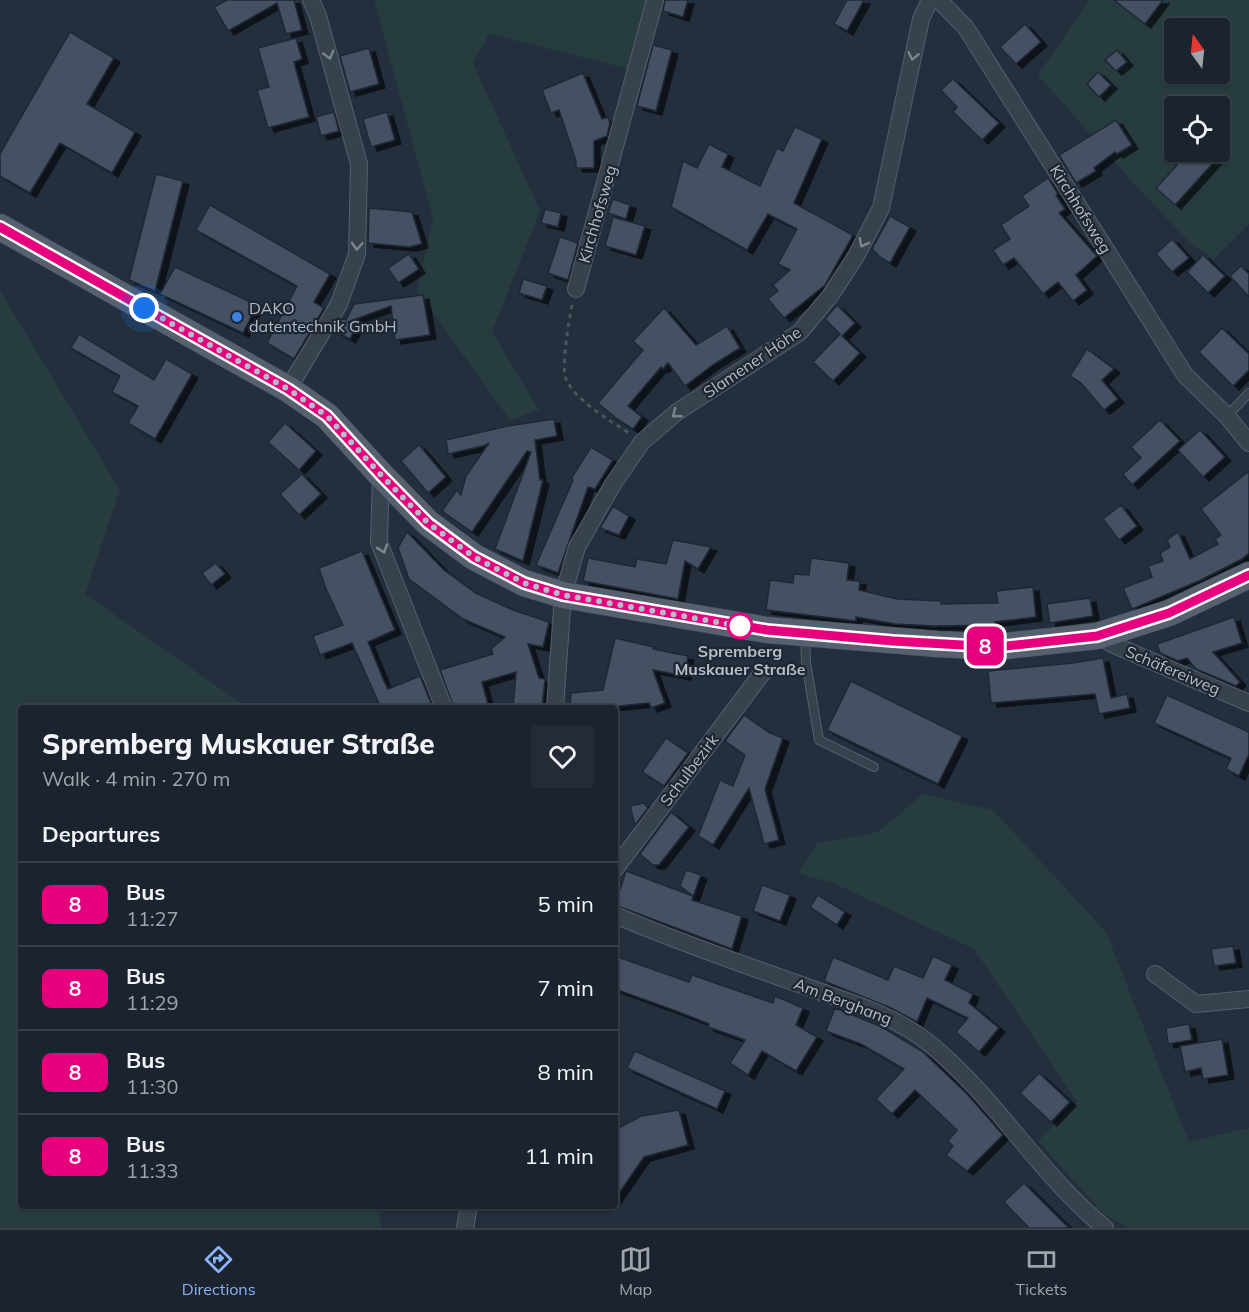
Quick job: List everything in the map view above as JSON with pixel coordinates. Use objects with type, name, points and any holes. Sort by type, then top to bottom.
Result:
[{"type":"main road","points":[[0,227],[288,389],[327,416],[428,523],[474,557],[524,583],[563,595],[722,623],[806,634],[997,647],[1097,636],[1169,613],[1249,575]]},
{"type":"street","points":[[288,389],[339,304],[357,254],[359,164],[318,16],[311,0]]},
{"type":"street","name":"Kirchhofsweg","points":[[576,289],[656,0]]},
{"type":"street","name":"Slamener Höhe","points":[[563,595],[577,548],[612,484],[642,442],[677,412],[800,332],[830,297],[856,256],[881,208],[921,19],[930,0]]},
{"type":"street","name":"Kirchhofsweg","points":[[939,0],[966,28],[1185,375],[1227,416],[1249,443]]},
{"type":"street","points":[[381,475],[379,542],[443,705]]},
{"type":"street","points":[[555,705],[563,595]]},
{"type":"street","name":"Schäfereiweg","points":[[1097,636],[1249,703]]},
{"type":"street","name":"Schulbezirk","points":[[618,865],[763,672]]},
{"type":"street","name":"Am Berghang","points":[[618,916],[654,932],[863,1007],[898,1022],[929,1043],[978,1090],[1079,1207],[1105,1228]]},
{"type":"street","points":[[1155,974],[1196,1004],[1249,999]]},
{"type":"street","points":[[465,1228],[468,1209]]},
{"type":"lane","points":[[1227,416],[1249,393]]},
{"type":"lane","points":[[806,634],[806,662],[819,740],[874,767]]},
{"type":"path","points":[[569,319],[565,377],[573,390],[604,417],[642,442]]},
{"type":"green space","points":[[374,0],[655,0],[637,71],[489,34],[473,63],[540,211],[492,332],[539,410],[510,420],[417,291],[433,218]]},
{"type":"green space","points":[[1089,0],[1249,0],[1249,224],[1214,259],[1192,245],[1127,176],[1038,75]]},
{"type":"green space","points":[[0,290],[120,490],[85,594],[244,705],[18,705],[18,1209],[379,1209],[382,1228],[0,1228]]},
{"type":"green space","points":[[923,794],[993,810],[1106,932],[1189,1142],[1249,1128],[1249,1228],[1129,1228],[1103,1213],[1038,1141],[1077,1102],[974,949],[835,884],[798,873],[817,843],[878,832]]},
{"type":"building","points":[[227,0],[294,0],[302,30],[286,34],[277,3],[228,31],[214,7]]},
{"type":"building","points":[[665,0],[688,0],[683,17],[663,11]]},
{"type":"building","points":[[847,0],[864,0],[847,31],[834,24]]},
{"type":"building","points":[[1114,0],[1163,0],[1145,24]]},
{"type":"building","points":[[1025,24],[1041,42],[1016,64],[1000,47]]},
{"type":"building","points":[[70,32],[114,58],[87,104],[135,132],[112,173],[60,143],[30,193],[0,176],[0,154]]},
{"type":"building","points":[[296,38],[302,59],[294,62],[309,117],[268,128],[257,90],[269,87],[258,48]]},
{"type":"building","points":[[653,45],[672,50],[656,111],[637,106]]},
{"type":"building","points":[[369,48],[379,84],[350,92],[340,56]]},
{"type":"building","points":[[1117,50],[1127,62],[1116,71],[1105,60]]},
{"type":"building","points":[[1098,72],[1111,85],[1099,97],[1087,84]]},
{"type":"building","points":[[583,73],[602,119],[608,117],[610,123],[607,136],[594,141],[594,168],[576,168],[576,161],[559,110],[551,113],[542,90]]},
{"type":"building","points":[[953,79],[999,123],[982,140],[953,112],[957,107],[941,90]]},
{"type":"building","points":[[334,112],[339,131],[321,136],[316,117]]},
{"type":"building","points":[[387,112],[395,140],[371,147],[363,119]]},
{"type":"building","points":[[1116,120],[1132,145],[1117,154],[1115,152],[1094,168],[1096,171],[1076,183],[1059,155]]},
{"type":"building","points":[[795,127],[822,139],[794,203],[853,235],[825,285],[784,318],[768,299],[778,291],[773,285],[790,270],[778,264],[797,229],[768,214],[747,250],[671,207],[683,161],[697,168],[709,144],[728,154],[722,167],[760,186],[777,148],[783,151]]},
{"type":"building","points":[[1174,162],[1214,162],[1175,205],[1156,188],[1177,165]]},
{"type":"building","points":[[156,174],[183,181],[155,291],[129,280]]},
{"type":"building","points":[[1048,178],[1065,209],[1059,213],[1097,256],[1076,275],[1087,290],[1073,301],[1058,282],[1043,294],[1014,258],[1003,265],[993,250],[1010,239],[1001,225],[1029,206],[1022,196]]},
{"type":"building","points":[[613,199],[630,205],[626,219],[608,213]]},
{"type":"building","points":[[210,205],[330,274],[314,302],[324,308],[294,359],[267,343],[297,286],[196,230]]},
{"type":"building","points":[[369,208],[412,212],[422,244],[409,247],[368,243]]},
{"type":"building","points":[[545,209],[561,213],[558,227],[541,223]]},
{"type":"building","points":[[890,216],[910,227],[890,263],[872,249]]},
{"type":"building","points":[[613,217],[645,226],[636,255],[605,246]]},
{"type":"building","points":[[560,237],[578,243],[568,280],[548,273]]},
{"type":"building","points":[[1172,239],[1189,258],[1172,272],[1156,254]]},
{"type":"building","points":[[409,254],[419,269],[398,283],[388,268]]},
{"type":"building","points":[[1203,255],[1225,276],[1208,293],[1187,272]]},
{"type":"building","points":[[1241,266],[1249,274],[1249,297],[1230,276]]},
{"type":"building","points":[[175,267],[257,305],[243,333],[160,294]]},
{"type":"building","points":[[523,279],[547,286],[542,300],[519,293]]},
{"type":"building","points":[[423,295],[430,335],[395,340],[391,306],[348,322],[356,327],[350,339],[335,331],[342,319],[346,320],[354,304]]},
{"type":"building","points":[[837,305],[855,323],[842,336],[860,353],[833,381],[813,362],[840,334],[825,319]]},
{"type":"building","points":[[664,308],[696,345],[727,326],[740,348],[685,386],[668,363],[663,369],[661,367],[628,406],[642,417],[633,429],[598,403],[643,350],[633,341]]},
{"type":"building","points":[[1222,328],[1249,354],[1249,370],[1233,386],[1199,352]]},
{"type":"building","points":[[79,334],[154,380],[166,359],[192,374],[155,439],[128,423],[138,406],[112,392],[120,376],[71,348]]},
{"type":"building","points":[[1087,349],[1114,369],[1102,380],[1118,399],[1104,410],[1081,383],[1070,376]]},
{"type":"building","points":[[554,419],[557,436],[535,440],[540,480],[543,480],[523,561],[495,549],[531,452],[527,451],[472,532],[442,511],[457,490],[461,495],[466,476],[489,443],[448,454],[446,440],[508,426]]},
{"type":"building","points":[[1160,420],[1180,441],[1132,485],[1123,474],[1141,458],[1131,447]]},
{"type":"building","points":[[285,423],[316,451],[299,470],[268,442]]},
{"type":"building","points":[[1200,430],[1225,457],[1203,477],[1178,450]]},
{"type":"building","points":[[419,445],[446,477],[428,493],[401,461]]},
{"type":"building","points":[[591,447],[613,460],[595,489],[588,487],[558,573],[536,565],[573,480],[571,479]]},
{"type":"building","points":[[1249,471],[1249,553],[1201,580],[1132,609],[1123,588],[1152,577],[1148,566],[1163,561],[1160,553],[1170,547],[1167,540],[1178,532],[1190,559],[1218,544],[1215,539],[1221,535],[1201,509]]},
{"type":"building","points":[[302,474],[321,494],[299,515],[280,494]]},
{"type":"building","points":[[1121,505],[1137,526],[1119,540],[1103,519]]},
{"type":"building","points":[[613,506],[629,516],[619,535],[600,528]]},
{"type":"building","points":[[407,532],[444,570],[476,593],[513,610],[549,622],[543,647],[528,644],[539,678],[545,679],[542,705],[513,705],[516,672],[482,682],[488,705],[453,705],[440,670],[493,654],[491,649],[505,637],[463,619],[409,579],[398,548]]},
{"type":"building","points":[[673,540],[711,547],[698,569],[685,561],[678,599],[583,581],[588,558],[635,567],[637,559],[666,564]]},
{"type":"building","points":[[362,551],[395,630],[368,642],[384,681],[388,689],[420,676],[432,705],[380,705],[352,643],[320,655],[313,636],[343,625],[319,568]]},
{"type":"building","points":[[811,558],[849,563],[847,580],[860,581],[859,590],[897,599],[941,601],[941,604],[998,603],[996,591],[1033,587],[1036,617],[995,622],[995,625],[935,626],[895,624],[856,617],[856,621],[766,610],[770,580],[793,583],[794,574],[809,575]]},
{"type":"building","points":[[216,563],[225,574],[211,585],[202,573]]},
{"type":"building","points":[[1090,598],[1093,616],[1050,623],[1047,604]]},
{"type":"building","points":[[1234,617],[1242,643],[1213,652],[1240,682],[1236,686],[1196,669],[1187,658],[1178,661],[1160,653],[1157,644]]},
{"type":"building","points":[[615,638],[688,656],[685,676],[653,670],[665,703],[651,708],[649,703],[618,706],[570,705],[571,693],[603,690]]},
{"type":"building","points":[[1103,658],[1111,698],[1127,694],[1130,708],[1099,714],[1095,694],[991,703],[988,671]]},
{"type":"building","points":[[851,681],[962,736],[938,784],[827,730]]},
{"type":"building","points":[[1167,695],[1249,732],[1249,754],[1239,776],[1226,769],[1231,758],[1154,723]]},
{"type":"building","points":[[744,715],[770,733],[783,738],[765,789],[779,840],[764,844],[749,788],[713,845],[698,836],[720,780],[733,786],[745,755],[725,741]]},
{"type":"building","points":[[666,738],[688,753],[664,786],[642,772]]},
{"type":"building","points":[[644,803],[648,808],[635,825],[630,806]]},
{"type":"building","points":[[671,812],[689,827],[659,865],[653,865],[640,854]]},
{"type":"building","points":[[686,870],[701,875],[692,900],[742,916],[732,949],[618,906],[618,896],[626,871],[693,896],[680,886]]},
{"type":"building","points":[[762,885],[790,895],[780,921],[753,911]]},
{"type":"building","points":[[818,895],[845,912],[837,925],[810,907]]},
{"type":"building","points":[[1233,946],[1236,963],[1214,966],[1211,949]]},
{"type":"building","points":[[933,956],[952,965],[945,980],[973,994],[969,1003],[999,1028],[979,1052],[956,1032],[968,1018],[927,998],[917,1022],[891,1008],[824,981],[833,957],[888,980],[894,966],[923,978]]},
{"type":"building","points":[[618,957],[689,982],[692,975],[773,1003],[775,996],[803,1008],[796,1025],[817,1037],[796,1071],[762,1051],[748,1075],[730,1063],[745,1040],[708,1027],[709,1024],[618,990]]},
{"type":"building","points":[[835,1008],[882,1027],[923,1052],[968,1095],[1003,1135],[967,1171],[946,1155],[953,1146],[948,1141],[957,1130],[915,1090],[892,1114],[876,1099],[904,1069],[861,1044],[826,1031]]},
{"type":"building","points":[[1189,1024],[1192,1040],[1168,1044],[1166,1028]]},
{"type":"building","points":[[1222,1039],[1228,1075],[1203,1079],[1201,1068],[1185,1072],[1180,1046]]},
{"type":"building","points":[[635,1051],[725,1091],[717,1109],[627,1068]]},
{"type":"building","points":[[1039,1073],[1070,1102],[1051,1122],[1020,1093]]},
{"type":"building","points":[[679,1110],[688,1145],[644,1157],[618,1195],[618,1128],[641,1116]]},
{"type":"building","points":[[1024,1183],[1069,1228],[1029,1228],[1004,1202]]},
{"type":"bus line","name":"8","points":[[0,227],[288,389],[327,416],[428,523],[474,557],[524,583],[563,595],[767,630],[997,647],[1097,636],[1169,613],[1249,575]]},
{"type":"place","name":"DAKO datentechnik GmbH","points":[[237,317]]},
{"type":"place","name":"Spremberg Muskauer Straße","points":[[740,626]]},
{"type":"route","points":[[144,308],[288,389],[327,416],[428,523],[474,557],[524,583],[563,595],[745,627],[740,626]]}]
